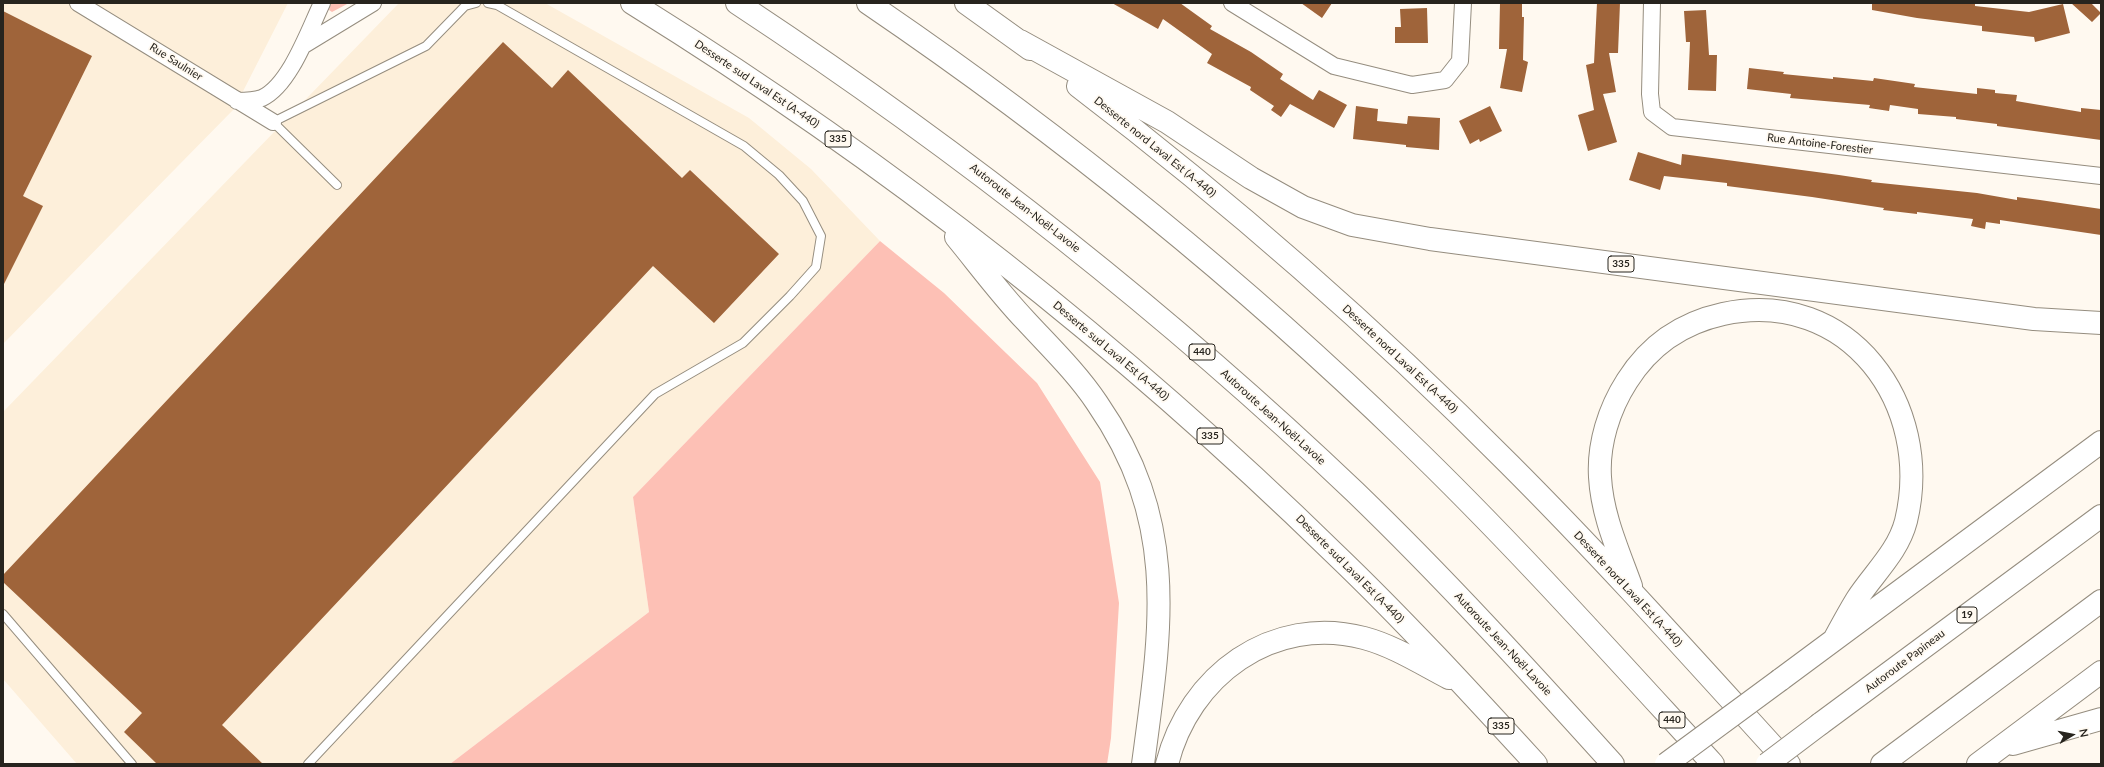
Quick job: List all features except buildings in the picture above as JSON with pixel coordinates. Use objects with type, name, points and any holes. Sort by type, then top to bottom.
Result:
[{"type":"highway","name":"Desserte sud Laval Est (A-440)","points":[[632,3],[771,93],[932,209],[1057,305],[1190,418],[1340,558],[1466,687],[1536,764]]},
{"type":"highway","name":"Autoroute Jean-Noël-Lavoie","points":[[737,3],[872,94],[964,161],[1081,251],[1195,346],[1276,419],[1383,520],[1505,645],[1613,764]]},
{"type":"highway","name":"440","points":[[868,3],[980,82],[1090,165],[1210,264],[1306,347],[1404,438],[1468,501],[1569,606],[1712,764]]},
{"type":"highway","name":"Desserte nord Laval Est (A-440)","points":[[966,3],[1020,41],[1149,140],[1258,230],[1349,310],[1482,436],[1633,593],[1789,764]]},
{"type":"highway","name":"335","points":[[1020,41],[1167,122],[1245,175],[1273,191],[1303,207],[1352,225],[1430,239],[2055,322],[2101,323]]},
{"type":"highway","points":[[932,209],[1025,320],[1075,375],[1097,402],[1126,450],[1140,486],[1155,538],[1160,596],[1156,661],[1143,764]]},
{"type":"highway","points":[[1633,593],[1606,512],[1600,476],[1601,444],[1619,394],[1636,366],[1648,354],[1662,341],[1695,322],[1712,316],[1749,310],[1792,314],[1819,323],[1835,332],[1864,354],[1877,368],[1893,395],[1905,423],[1908,438],[1911,488],[1905,523],[1889,556],[1857,599],[1835,638]]},
{"type":"highway","points":[[1666,764],[2101,442]]},
{"type":"highway","name":"Autoroute Papineau","points":[[1767,764],[2101,516]]},
{"type":"highway","points":[[1882,764],[2101,601]]},
{"type":"highway","points":[[1167,764],[1173,744],[1185,718],[1200,694],[1217,675],[1244,655],[1286,638],[1325,634],[1362,637],[1395,649],[1466,687]]},
{"type":"highway","points":[[1978,764],[2101,672]]},
{"type":"highway","points":[[1999,748],[2101,719]]},
{"type":"street","name":"Rue Saulnier","points":[[78,3],[273,122]]},
{"type":"street","points":[[237,101],[260,99],[270,94],[279,84],[304,45],[322,3]]},
{"type":"street","points":[[304,45],[373,3]]},
{"type":"street","points":[[1236,4],[1334,66],[1412,85],[1445,80],[1460,61],[1463,3]]},
{"type":"street","name":"Rue Antoine-Forestier","points":[[1652,3],[1650,94],[1652,112],[1672,127],[2101,176]]},
{"type":"lane","points":[[337,185],[273,122],[426,46],[466,6],[476,3]]},
{"type":"lane","points":[[308,764],[655,394],[743,343],[790,296],[816,267],[821,236],[803,201],[779,175],[744,146],[497,5],[488,3]]},
{"type":"lane","points":[[315,20],[330,30]]},
{"type":"lane","points":[[3,614],[132,764]]},
{"type":"shaded area","points":[[3,3],[288,3],[234,109],[3,344]]},
{"type":"shaded area","points":[[331,3],[349,3],[332,12],[329,10]]},
{"type":"shaded area","points":[[399,3],[545,3],[749,118],[811,169],[880,241],[633,497],[649,612],[450,764],[77,764],[3,679],[3,412]]},
{"type":"shaded area","points":[[880,241],[944,293],[1037,383],[1100,482],[1119,603],[1111,738],[1107,764],[450,764],[649,612],[633,497]]}]
